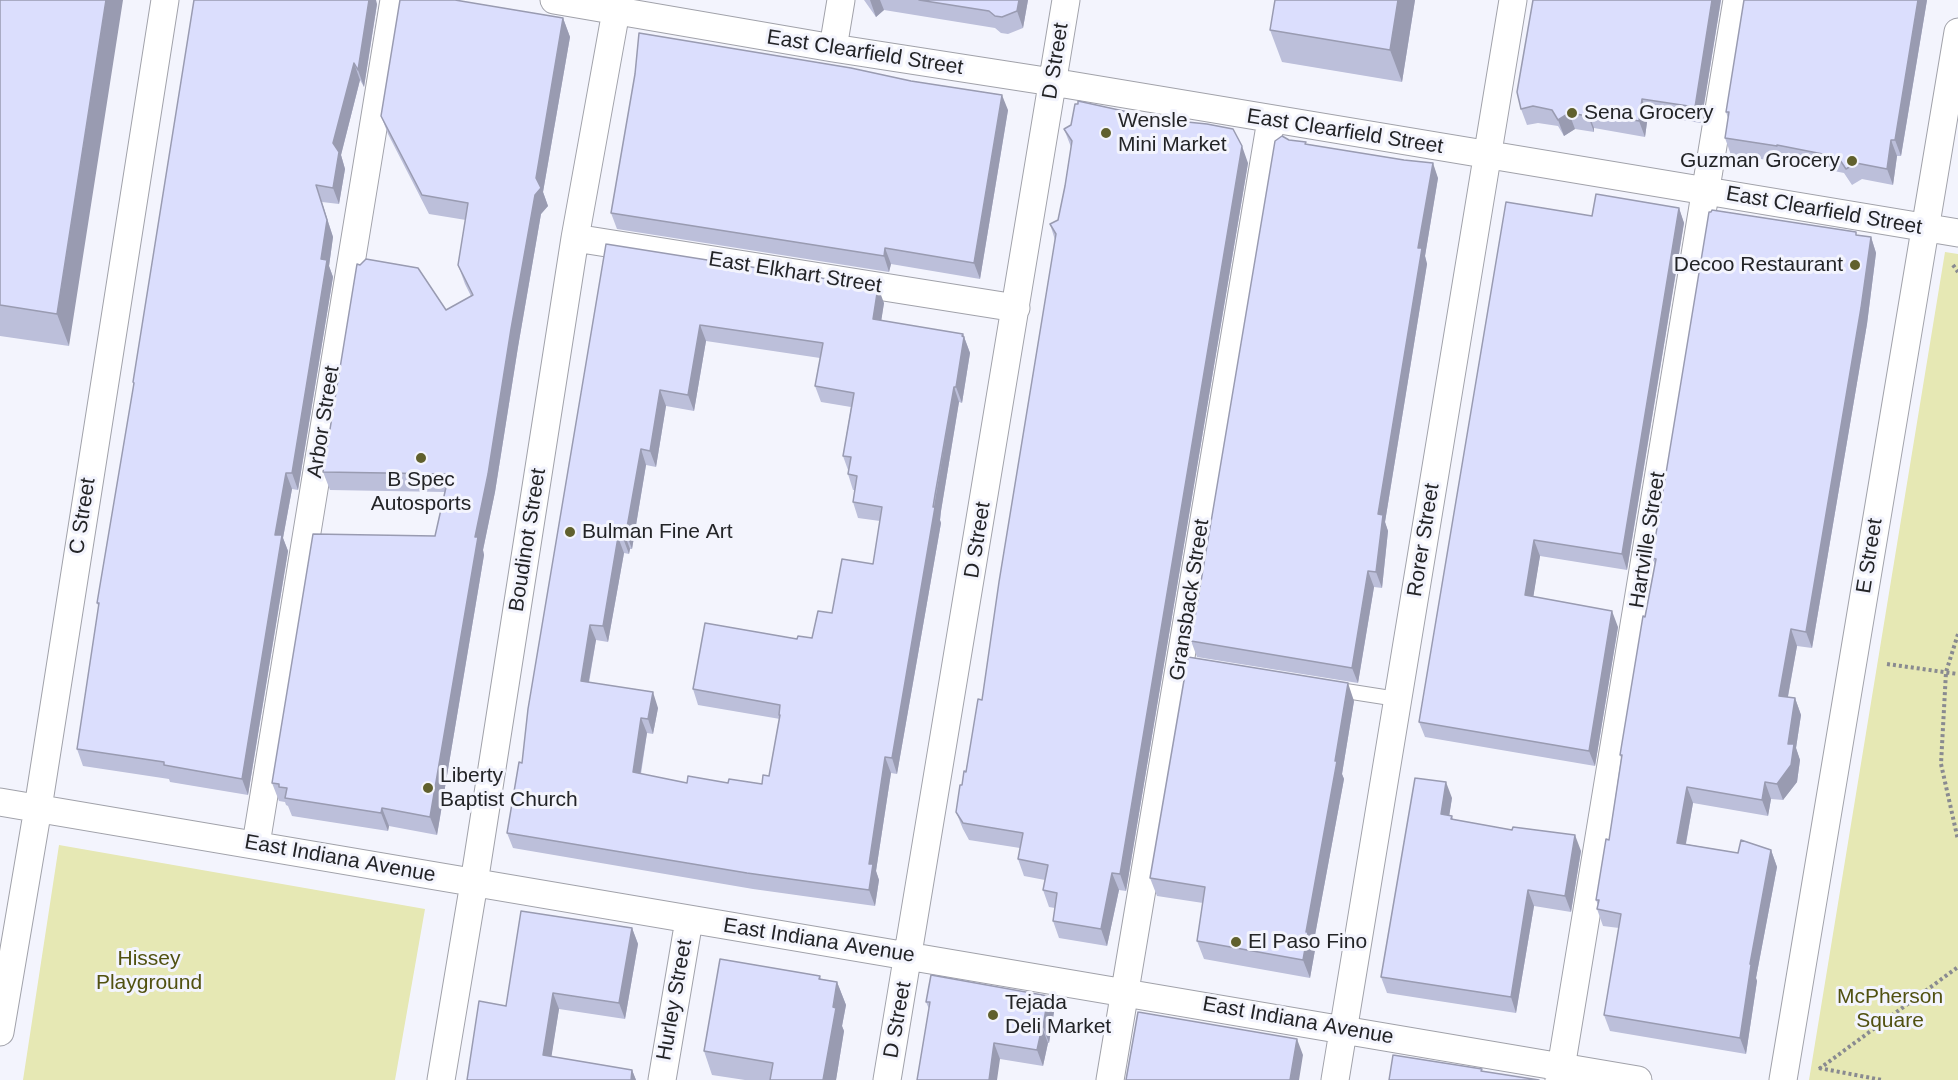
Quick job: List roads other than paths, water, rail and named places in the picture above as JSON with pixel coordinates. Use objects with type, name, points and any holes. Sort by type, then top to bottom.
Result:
[{"type":"street","name":"C Street","points":[[0,1032],[38,807],[165,0]]},
{"type":"street","name":"Arbor Street","points":[[256,844],[394,0]]},
{"type":"street","name":"East Clearfield Street","points":[[554,0],[617,5],[833,48],[1052,82],[1958,234]]},
{"type":"street","points":[[833,48],[841,0]]},
{"type":"street","name":"D Street","points":[[887,1080],[1066,0]]},
{"type":"street","name":"Rorer Street","points":[[1335,1080],[1514,0]]},
{"type":"street","name":"Hartville Street","points":[[1560,1073],[1737,0]]},
{"type":"street","name":"Boudinot Street","points":[[441,1080],[575,238],[617,5]]},
{"type":"street","name":"E Street","points":[[1783,1080],[1958,32]]},
{"type":"street","name":"Gransback Street","points":[[1110,1080],[1185,664],[1270,120]]},
{"type":"street","name":"East Elkhart Street","points":[[575,238],[1016,308]]},
{"type":"street","name":"East Indiana Avenue","points":[[0,802],[256,844],[474,884],[1343,1029],[1560,1073],[1638,1080]]},
{"type":"street","name":"Hurley Street","points":[[662,1080],[689,920]]},
{"type":"lane","points":[[1317,686],[1397,699]]},
{"type":"place","name":"Sena Grocery","points":[[1572,113]]},
{"type":"place","name":"Wensle Mini Market","points":[[1106,133]]},
{"type":"place","name":"Guzman Grocery","points":[[1852,161]]},
{"type":"place","name":"Decoo Restaurant","points":[[1855,265]]},
{"type":"place","name":"B Spec Autosports","points":[[421,458]]},
{"type":"place","name":"Bulman Fine Art","points":[[570,532]]},
{"type":"place","name":"Liberty Baptist Church","points":[[428,788]]},
{"type":"place","name":"El Paso Fino","points":[[1236,942]]},
{"type":"place","name":"Tejada Deli Market","points":[[993,1015]]},
{"type":"park label","name":"Hissey Playground","points":[[149,971]]},
{"type":"park label","name":"McPherson Square","points":[[1890,1009]]}]
